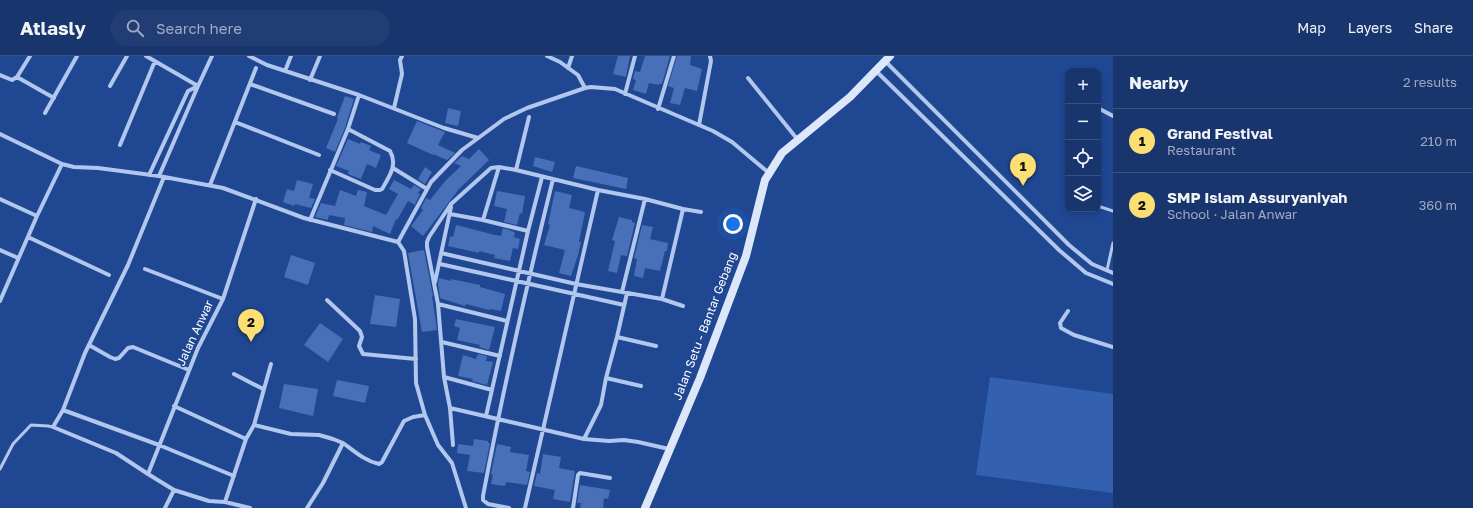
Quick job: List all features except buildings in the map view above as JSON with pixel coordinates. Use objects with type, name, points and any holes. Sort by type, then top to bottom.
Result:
[{"type":"main road","name":"Jalan Setu - Bantar Gebang","points":[[645,508],[700,378],[746,256],[765,180],[782,153],[850,97],[888,59]]},
{"type":"street","points":[[0,75],[12,80],[18,77],[30,56]]},
{"type":"street","points":[[46,113],[77,56]]},
{"type":"street","points":[[110,86],[127,56]]},
{"type":"street","points":[[146,56],[198,86]]},
{"type":"street","points":[[212,56],[198,86],[128,265],[89,345],[63,410],[53,427],[116,453],[174,490],[209,501],[225,502],[250,508]]},
{"type":"street","points":[[249,56],[285,71],[359,95],[444,128],[478,138]]},
{"type":"street","points":[[285,71],[291,56]]},
{"type":"street","points":[[310,80],[320,56]]},
{"type":"street","points":[[394,108],[402,74],[400,60],[402,56]]},
{"type":"street","points":[[547,56],[578,75],[585,88]]},
{"type":"street","points":[[568,68],[572,56]]},
{"type":"street","points":[[625,94],[635,56]]},
{"type":"street","points":[[658,109],[674,56]]},
{"type":"street","points":[[699,125],[711,61],[710,56]]},
{"type":"street","points":[[888,59],[1069,245],[1092,264],[1113,272]]},
{"type":"street","points":[[120,145],[155,61]]},
{"type":"street","points":[[210,185],[256,68]]},
{"type":"street","points":[[876,71],[1059,250],[1086,273],[1113,284]]},
{"type":"street","points":[[18,77],[54,98]]},
{"type":"street","points":[[748,78],[798,140]]},
{"type":"street","points":[[250,84],[334,114]]},
{"type":"street","points":[[149,175],[188,91],[198,86]]},
{"type":"street","points":[[398,242],[431,182],[462,150],[504,119],[527,108],[585,88],[615,89],[658,109],[699,125],[732,142],[769,173]]},
{"type":"street","points":[[310,220],[348,129],[359,95]]},
{"type":"street","points":[[1101,110],[1113,116]]},
{"type":"street","points":[[516,170],[529,117]]},
{"type":"street","points":[[235,122],[319,155]]},
{"type":"street","points":[[330,170],[375,190],[380,190],[394,168],[390,151],[348,129]]},
{"type":"street","points":[[0,134],[62,164],[74,167],[98,168],[162,176],[224,188],[310,220],[398,242],[404,251],[415,319],[416,383],[425,415],[438,445],[452,462],[466,508]]},
{"type":"street","points":[[0,301],[37,216],[62,164]]},
{"type":"street","points":[[484,220],[499,167]]},
{"type":"street","points":[[454,445],[450,408],[444,377],[438,304],[427,242],[451,204],[491,168],[499,167],[701,212]]},
{"type":"street","points":[[394,168],[427,189]]},
{"type":"street","points":[[486,416],[528,231],[542,177]]},
{"type":"street","points":[[509,508],[488,504],[483,500],[497,419],[529,273],[553,179]]},
{"type":"street","points":[[525,508],[598,190]]},
{"type":"street","name":"Jalan Anwar","points":[[148,474],[189,370],[223,299],[256,199]]},
{"type":"street","points":[[622,292],[645,199]]},
{"type":"street","points":[[0,200],[37,216]]},
{"type":"street","points":[[434,285],[440,264],[451,204]]},
{"type":"street","points":[[662,299],[683,209]]},
{"type":"street","points":[[450,214],[484,220],[528,231]]},
{"type":"street","points":[[28,237],[109,275]]},
{"type":"street","points":[[0,250],[18,258]]},
{"type":"street","points":[[442,253],[576,284],[662,299],[683,306]]},
{"type":"street","points":[[440,264],[624,305]]},
{"type":"street","points":[[145,269],[223,299]]},
{"type":"street","points":[[584,439],[600,405],[627,293]]},
{"type":"street","points":[[327,300],[360,331],[362,337],[359,346],[363,354],[416,359]]},
{"type":"street","points":[[438,304],[507,322]]},
{"type":"street","points":[[1068,311],[1060,323],[1061,328],[1074,335],[1113,347]]},
{"type":"street","points":[[617,337],[656,346]]},
{"type":"street","points":[[442,342],[500,356]]},
{"type":"street","points":[[89,345],[115,359],[119,358],[128,348],[133,346],[189,370]]},
{"type":"street","points":[[225,502],[246,439],[254,424],[271,364]]},
{"type":"street","points":[[234,374],[263,389]]},
{"type":"street","points":[[444,377],[492,390]]},
{"type":"street","points":[[606,378],[641,386]]},
{"type":"street","points":[[174,406],[246,439]]},
{"type":"street","points":[[450,408],[584,439],[610,441],[624,440],[669,449]]},
{"type":"street","points":[[63,410],[159,445],[234,476]]},
{"type":"street","points":[[254,424],[291,434],[319,435],[333,439],[343,443],[373,463],[379,464],[382,462],[404,420],[425,415]]},
{"type":"street","points":[[307,508],[323,483],[343,443]]},
{"type":"street","points":[[573,508],[578,474],[580,473],[610,478]]},
{"type":"street","points":[[165,508],[174,490]]},
{"type":"lane","points":[[1101,207],[1113,211]]},
{"type":"lane","points":[[1107,270],[1113,243]]},
{"type":"lane","points":[[0,469],[13,444],[31,425],[53,427]]},
{"type":"shaded area","points":[[990,377],[1113,394],[1113,493],[976,475]]},
{"type":"place","name":"Grand Festival","points":[[1023,186]]},
{"type":"place","name":"SMP Islam Assuryaniyah","points":[[251,342]]}]
